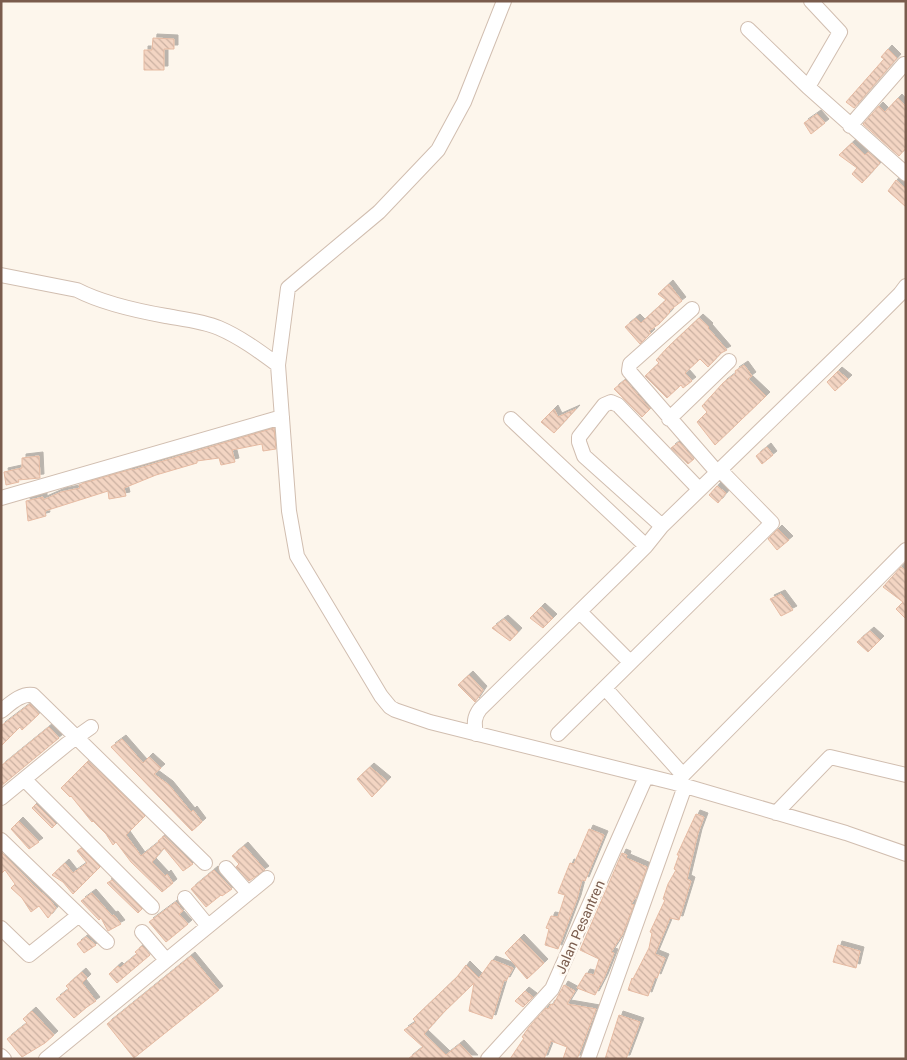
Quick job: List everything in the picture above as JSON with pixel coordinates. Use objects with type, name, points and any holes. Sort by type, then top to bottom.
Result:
[{"type":"street","points":[[504,1],[464,102],[438,150],[379,212],[288,288],[278,365],[289,511],[297,556],[374,686],[390,707],[395,710],[430,722],[646,777],[681,782],[776,813],[846,833],[906,854]]},
{"type":"street","points":[[808,87],[840,32],[811,1]]},
{"type":"street","points":[[748,29],[850,126],[904,169]]},
{"type":"street","points":[[850,126],[904,64]]},
{"type":"street","points":[[1,275],[77,290],[88,296],[148,312],[218,327],[247,343],[278,365]]},
{"type":"street","points":[[476,734],[474,721],[480,709],[646,546],[662,526],[699,489],[866,328],[906,286]]},
{"type":"street","points":[[558,734],[772,522],[718,471],[669,419],[629,371],[630,364],[692,309]]},
{"type":"street","points":[[669,419],[730,361]]},
{"type":"street","points":[[662,526],[584,456],[581,450],[579,438],[604,405],[612,402],[618,405],[699,489]]},
{"type":"street","points":[[1,498],[282,417]]},
{"type":"street","points":[[511,419],[646,546]]},
{"type":"street","points":[[588,1059],[681,782],[906,550]]},
{"type":"street","points":[[580,612],[630,662]]},
{"type":"street","points":[[605,688],[681,782]]},
{"type":"street","points":[[1,711],[22,696],[33,695],[205,863]]},
{"type":"street","points":[[1,798],[91,727]]},
{"type":"street","points":[[776,813],[830,757],[906,775]]},
{"type":"street","name":"Jalan Pesantren","points":[[488,1059],[552,989],[646,777]]},
{"type":"street","points":[[24,779],[152,907]]},
{"type":"street","points":[[1,840],[107,942]]},
{"type":"street","points":[[226,868],[248,893]]},
{"type":"street","points":[[46,1059],[267,878]]},
{"type":"street","points":[[185,898],[208,926]]},
{"type":"street","points":[[1,928],[29,955],[78,915]]},
{"type":"street","points":[[142,932],[166,960]]},
{"type":"building","points":[[153,38],[174,39],[174,49],[164,49],[164,70],[144,70],[144,50],[152,50]]},
{"type":"building","points":[[888,49],[897,58],[854,108],[846,102],[884,59],[881,57]]},
{"type":"building","points":[[898,98],[906,107],[906,148],[899,156],[863,124],[879,106],[885,112]]},
{"type":"building","points":[[817,114],[825,123],[811,134],[804,123]]},
{"type":"building","points":[[852,143],[865,155],[868,152],[880,163],[862,183],[852,174],[857,168],[839,155]]},
{"type":"building","points":[[896,180],[906,189],[906,207],[888,191]]},
{"type":"building","points":[[669,284],[682,301],[669,311],[659,324],[649,331],[651,333],[640,344],[625,327],[636,318],[641,323],[666,300],[658,294]]},
{"type":"building","points":[[699,318],[709,327],[727,350],[721,353],[708,367],[700,359],[685,373],[692,381],[683,388],[681,385],[667,398],[645,376],[659,363],[656,360],[667,348]]},
{"type":"building","points":[[744,365],[752,376],[748,379],[766,396],[715,445],[697,422],[707,412],[702,406],[723,383],[736,373],[735,371]]},
{"type":"building","points":[[838,371],[848,379],[835,391],[827,382]]},
{"type":"building","points":[[625,380],[650,409],[642,417],[614,389]]},
{"type":"building","points":[[554,409],[558,417],[576,409],[554,433],[541,422]]},
{"type":"building","points":[[274,428],[276,449],[263,451],[262,444],[232,450],[235,462],[221,465],[219,458],[197,461],[197,463],[156,475],[124,488],[126,496],[109,499],[108,491],[45,511],[46,516],[28,521],[26,501],[43,497],[43,500],[61,492],[80,488],[79,485],[84,483]]},
{"type":"building","points":[[679,442],[694,459],[688,464],[671,448]]},
{"type":"building","points":[[767,447],[773,455],[762,464],[756,456]]},
{"type":"building","points":[[39,456],[40,478],[18,480],[19,482],[6,485],[4,472],[22,468],[22,458]]},
{"type":"building","points":[[717,486],[726,493],[718,503],[709,495]]},
{"type":"building","points":[[778,529],[789,540],[777,550],[768,539]]},
{"type":"building","points":[[901,567],[906,571],[906,619],[896,609],[903,602],[883,587]]},
{"type":"building","points":[[781,594],[793,610],[781,616],[770,599]]},
{"type":"building","points":[[541,607],[553,618],[543,628],[530,618]]},
{"type":"building","points":[[504,619],[518,632],[510,641],[492,628]]},
{"type":"building","points":[[870,631],[880,640],[868,652],[857,642]]},
{"type":"building","points":[[469,675],[483,690],[475,702],[458,685]]},
{"type":"building","points":[[30,704],[39,714],[22,730],[20,727],[1,746],[1,726]]},
{"type":"building","points":[[49,727],[59,738],[1,786],[1,766]]},
{"type":"building","points":[[122,739],[143,763],[149,757],[161,768],[154,774],[169,785],[191,812],[193,810],[202,822],[192,831],[111,747]]},
{"type":"building","points":[[88,761],[145,816],[126,835],[141,856],[164,836],[193,864],[183,871],[164,848],[152,862],[165,876],[167,874],[173,883],[162,892],[131,862],[116,842],[113,845],[106,834],[92,822],[71,796],[61,788]]},
{"type":"building","points":[[370,767],[387,781],[372,797],[357,779]]},
{"type":"building","points":[[36,804],[56,824],[52,828],[32,808]]},
{"type":"building","points":[[696,814],[704,817],[698,833],[687,879],[691,881],[679,920],[670,918],[655,954],[665,958],[648,996],[628,990],[632,978],[649,948],[652,933],[650,932],[665,900],[663,899],[668,884],[676,870],[674,869],[679,855],[677,855]]},
{"type":"building","points":[[19,821],[39,842],[29,849],[11,829]]},
{"type":"building","points":[[589,829],[604,835],[585,881],[582,880],[577,899],[558,949],[545,945],[549,929],[546,928],[551,916],[558,917],[565,895],[558,893],[570,863],[574,864]]},
{"type":"building","points":[[244,846],[265,870],[249,881],[236,867],[239,864],[232,856]]},
{"type":"building","points":[[81,848],[100,867],[73,894],[63,882],[52,875],[65,863],[73,873],[87,863],[77,851]]},
{"type":"building","points":[[1,852],[56,908],[48,918],[39,906],[31,912],[22,898],[11,888],[15,884],[5,870],[1,874]]},
{"type":"building","points":[[622,853],[627,855],[626,858],[647,867],[637,895],[631,904],[634,905],[622,935],[611,952],[614,953],[595,995],[577,988],[586,973],[594,975],[599,959],[580,950]]},
{"type":"building","points":[[214,870],[232,889],[206,907],[191,889]]},
{"type":"building","points":[[112,880],[142,909],[138,913],[107,883]]},
{"type":"building","points":[[92,893],[121,924],[108,931],[101,918],[99,920],[81,901]]},
{"type":"building","points":[[176,902],[183,911],[179,914],[188,924],[166,942],[149,922]]},
{"type":"building","points":[[86,937],[96,945],[84,953],[77,944]]},
{"type":"building","points":[[520,938],[544,963],[527,979],[505,953]]},
{"type":"building","points":[[838,945],[860,951],[856,968],[833,962]]},
{"type":"building","points":[[142,946],[150,955],[117,983],[109,974],[118,966],[120,968],[137,954],[135,952]]},
{"type":"building","points":[[191,956],[219,990],[134,1058],[107,1024]]},
{"type":"building","points":[[492,960],[513,968],[506,981],[504,980],[492,1019],[469,1011],[474,983],[424,1034],[446,1055],[460,1044],[474,1059],[408,1059],[423,1047],[404,1030],[416,1022],[413,1019],[457,977],[466,965],[479,978]]},
{"type":"building","points":[[82,972],[87,978],[82,983],[96,1001],[74,1018],[56,999],[69,989],[66,986]]},
{"type":"building","points":[[564,985],[575,991],[567,1004],[596,1009],[577,1059],[563,1059],[567,1047],[551,1041],[544,1059],[510,1059],[529,1027],[546,1008],[548,1009],[551,1004],[553,1005]]},
{"type":"building","points":[[525,991],[533,997],[523,1007],[515,1001]]},
{"type":"building","points":[[32,1011],[54,1035],[22,1057],[7,1039],[27,1023],[23,1019]]},
{"type":"building","points":[[619,1015],[640,1022],[626,1059],[605,1059]]}]
